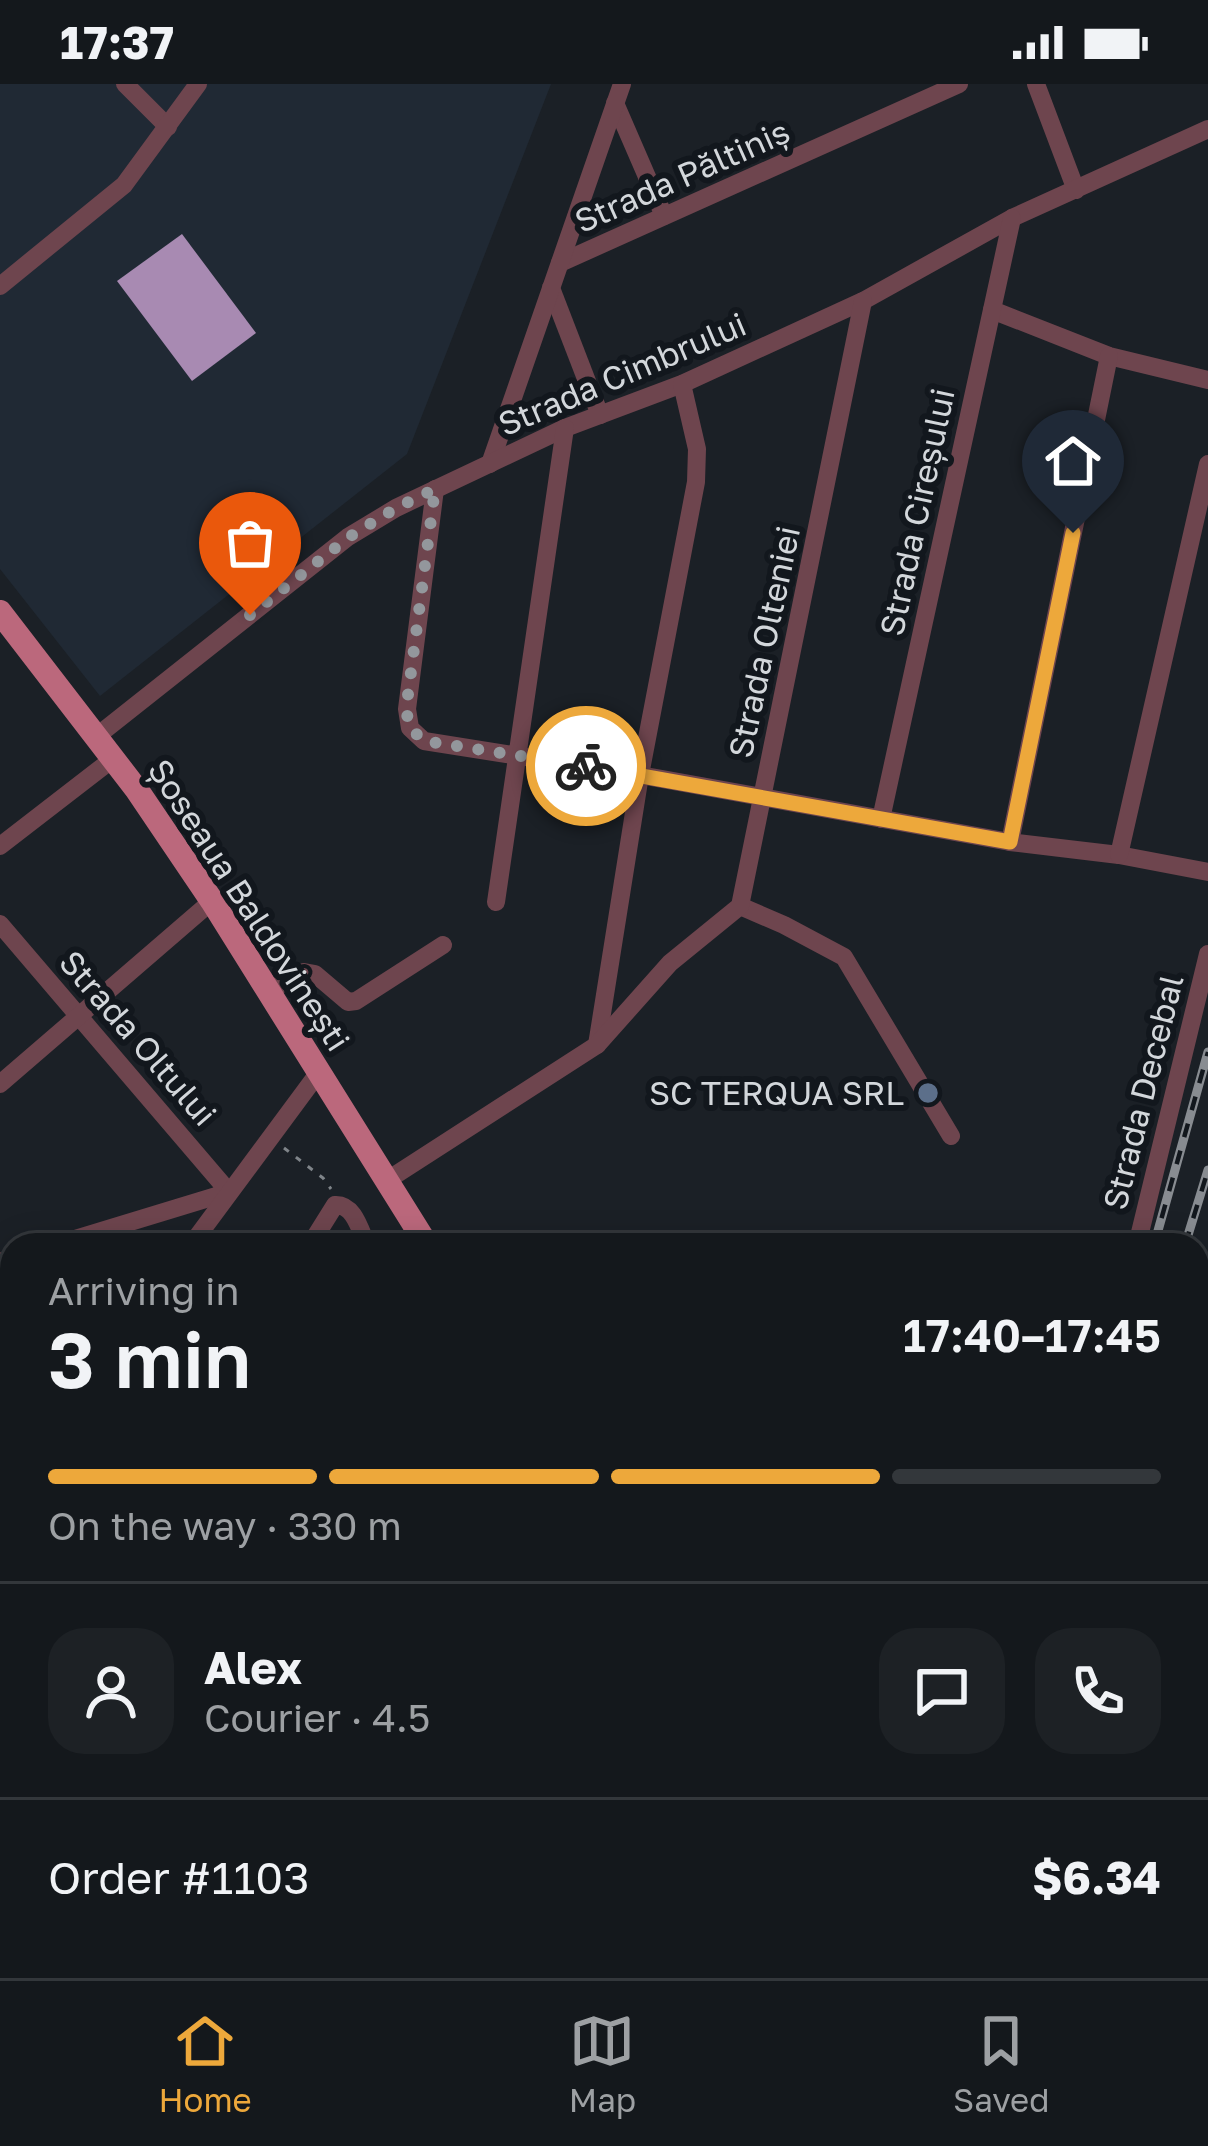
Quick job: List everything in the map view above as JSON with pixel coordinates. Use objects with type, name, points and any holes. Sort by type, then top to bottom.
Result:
[{"type":"main road","name":"Șoseaua Baldovinești","points":[[1,614],[98,736],[212,901],[419,1233]]},
{"type":"street","points":[[124,84],[168,127]]},
{"type":"street","points":[[0,286],[124,185],[198,84]]},
{"type":"street","name":"Strada Păltiniș","points":[[560,263],[959,84]]},
{"type":"street","points":[[1036,84],[1076,190]]},
{"type":"street","points":[[619,93],[664,216]]},
{"type":"street","points":[[490,464],[619,93]]},
{"type":"street","name":"Strada Cimbrului","points":[[98,736],[349,537],[396,508],[565,428],[682,384],[863,301],[1012,218],[1208,129]]},
{"type":"street","name":"Strada Cireșului","points":[[881,819],[1012,218]]},
{"type":"street","points":[[551,288],[600,416]]},
{"type":"street","name":"Strada Olteniei","points":[[740,906],[863,301]]},
{"type":"street","points":[[992,310],[1109,356],[1208,380]]},
{"type":"street","points":[[1010,842],[1109,356]]},
{"type":"street","points":[[597,1046],[640,775],[698,463],[682,384]]},
{"type":"street","points":[[496,902],[565,428]]},
{"type":"street","points":[[1119,855],[1208,464]]},
{"type":"street","points":[[435,489],[406,710],[410,728],[424,741],[1208,872]]},
{"type":"street","points":[[0,846],[114,758]]},
{"type":"street","points":[[0,1084],[212,901]]},
{"type":"street","points":[[386,1181],[597,1046],[670,963],[740,906],[844,957],[951,1136]]},
{"type":"street","name":"Strada Oltului","points":[[0,924],[230,1192]]},
{"type":"street","points":[[268,991],[304,972],[315,974],[348,1002],[356,1001],[442,945]]},
{"type":"street","name":"Strada Decebal","points":[[1140,1233],[1208,954]]},
{"type":"street","points":[[199,1233],[319,1072]]},
{"type":"street","points":[[95,1233],[230,1192]]},
{"type":"street","points":[[317,1233],[330,1210],[343,1204],[361,1233]]},
{"type":"path","points":[[270,1138],[323,1178],[343,1204]]},
{"type":"shaded area","points":[[0,84],[551,84],[407,454],[100,696],[0,569]]},
{"type":"building","points":[[182,234],[256,333],[192,381],[117,281]]},
{"type":"railway","points":[[1157,1233],[1208,1052]]},
{"type":"railway","points":[[1189,1233],[1208,1170]]},
{"type":"way so far","points":[[250,615],[349,537],[435,489],[406,710],[410,728],[424,741],[586,766]]},
{"type":"place","name":"SC TERQUA SRL","points":[[928,1093]]},
{"type":"route","points":[[586,766],[1010,842],[1073,533]]}]
